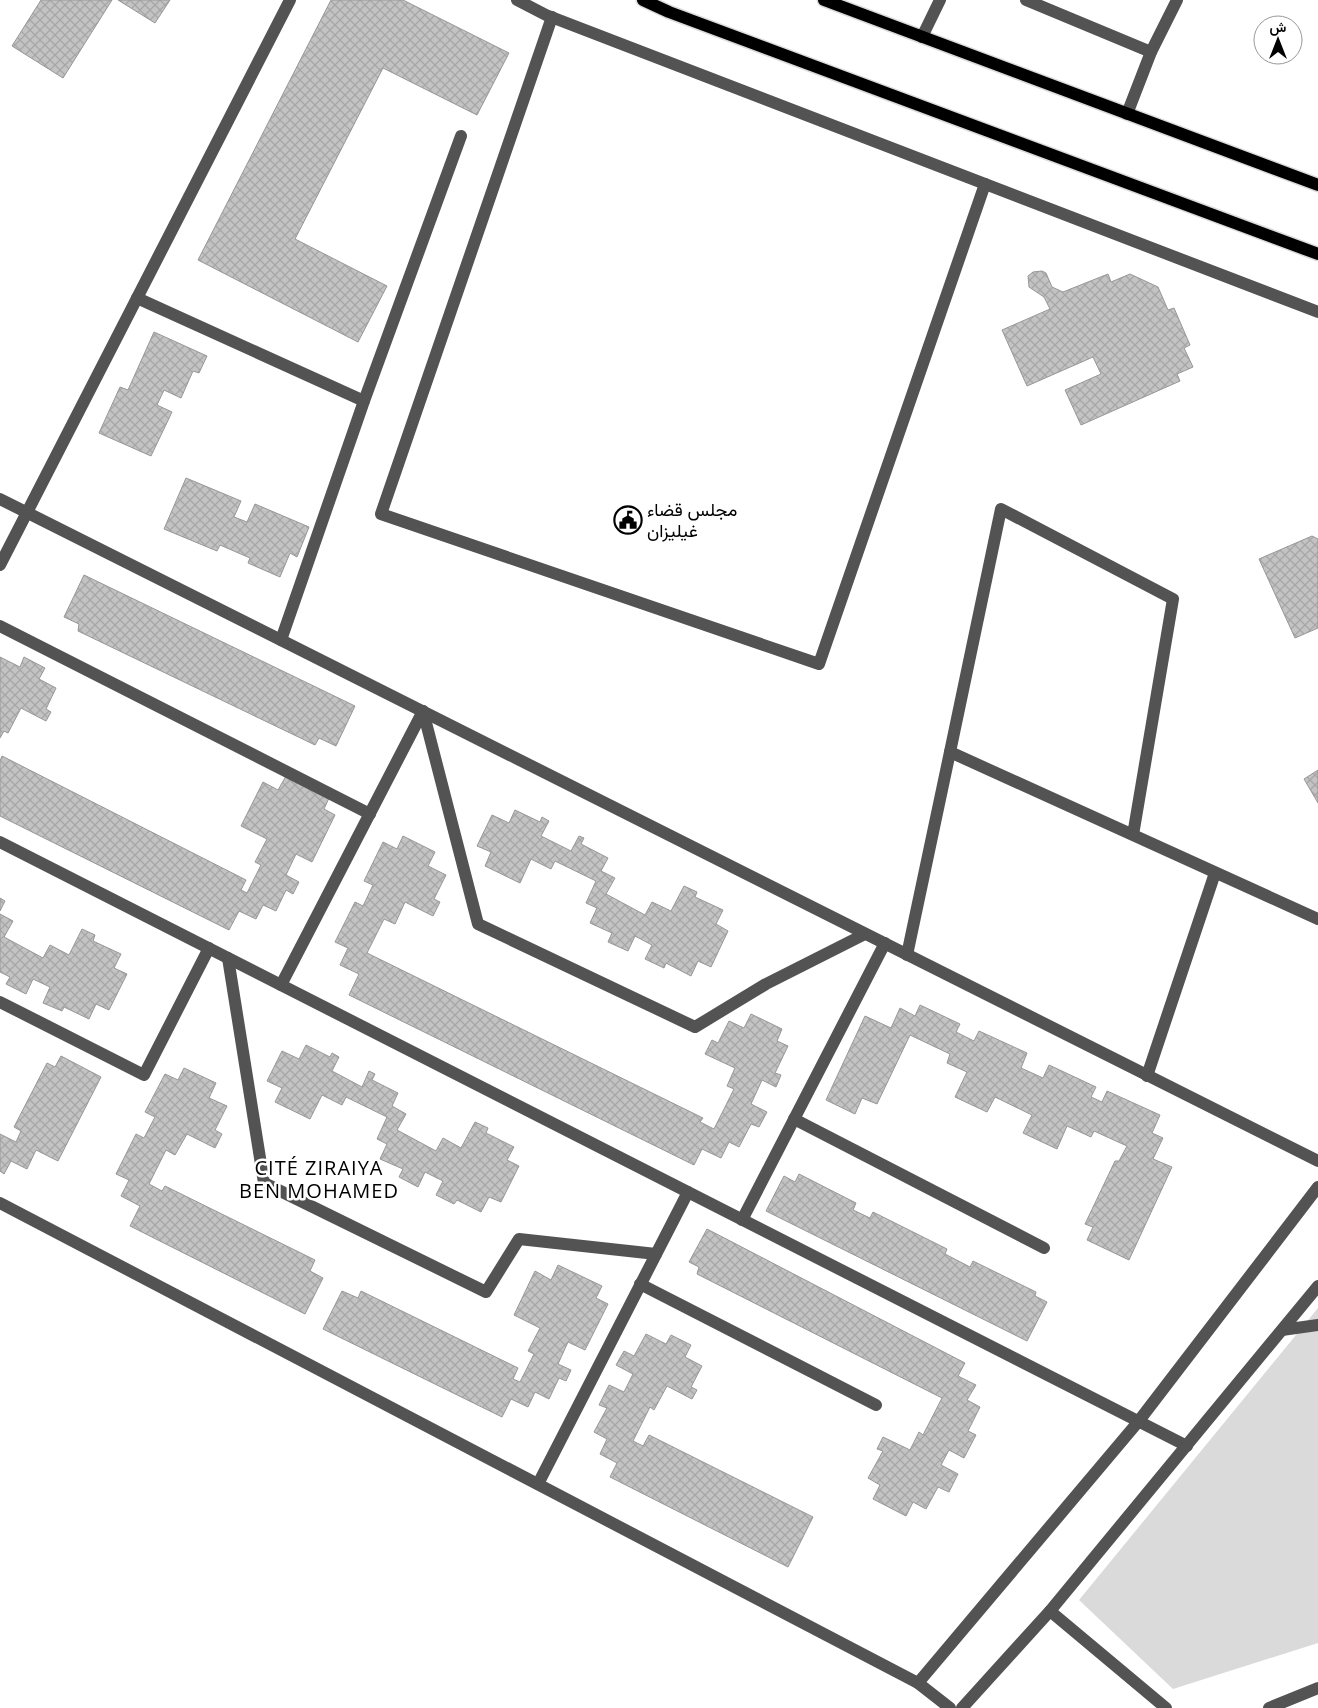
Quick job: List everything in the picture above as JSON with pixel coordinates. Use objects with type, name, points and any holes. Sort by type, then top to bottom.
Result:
[{"type":"main road","points":[[644,0],[669,12],[1318,254]]},
{"type":"main road","points":[[824,0],[1318,185]]},
{"type":"street","points":[[0,565],[290,0]]},
{"type":"street","points":[[517,0],[552,17],[1318,312]]},
{"type":"street","points":[[922,37],[940,0]]},
{"type":"street","points":[[1026,0],[1151,52]]},
{"type":"street","points":[[1127,114],[1151,52],[1178,0]]},
{"type":"street","points":[[552,17],[381,514],[820,664],[985,184]]},
{"type":"street","points":[[280,640],[364,401],[461,136]]},
{"type":"street","points":[[137,298],[364,401]]},
{"type":"street","points":[[0,499],[1318,1162]]},
{"type":"street","points":[[907,955],[1001,509],[1172,599],[1132,835]]},
{"type":"street","points":[[0,626],[370,814]]},
{"type":"street","points":[[281,985],[423,711]]},
{"type":"street","points":[[423,711],[478,924],[695,1027],[766,984],[864,934]]},
{"type":"street","points":[[950,752],[1318,919]]},
{"type":"street","points":[[0,842],[1187,1446]]},
{"type":"street","points":[[1147,1076],[1216,873]]},
{"type":"street","points":[[742,1220],[884,943]]},
{"type":"street","points":[[0,1002],[144,1075],[209,948]]},
{"type":"street","points":[[228,958],[264,1183],[486,1292],[519,1240],[656,1254]]},
{"type":"street","points":[[794,1120],[1044,1248]]},
{"type":"street","points":[[918,1683],[1138,1422],[1318,1187]]},
{"type":"street","points":[[538,1484],[688,1192]]},
{"type":"street","points":[[0,1203],[918,1683],[950,1708]]},
{"type":"street","points":[[640,1284],[876,1405]]},
{"type":"street","points":[[962,1708],[1050,1611],[1318,1286]]},
{"type":"street","points":[[1282,1330],[1318,1325]]},
{"type":"street","points":[[1050,1611],[1166,1708]]},
{"type":"street","points":[[1269,1708],[1318,1688]]},
{"type":"shaded area","points":[[1318,1308],[1318,1643],[1173,1689],[1079,1600]]},
{"type":"building","points":[[41,0],[112,0],[63,78],[12,46]]},
{"type":"building","points":[[118,0],[170,0],[155,23]]},
{"type":"building","points":[[331,0],[403,0],[509,53],[477,115],[383,68],[295,239],[387,286],[358,342],[198,260]]},
{"type":"building","points":[[1042,271],[1046,273],[1052,287],[1063,292],[1108,274],[1111,282],[1130,274],[1158,287],[1168,310],[1174,308],[1190,345],[1184,348],[1193,367],[1177,374],[1180,381],[1081,425],[1065,390],[1101,374],[1093,357],[1027,386],[1002,330],[1050,309],[1044,297],[1029,287],[1028,276],[1033,272]]},
{"type":"building","points":[[154,332],[207,356],[199,373],[193,371],[181,398],[164,390],[157,405],[172,412],[151,456],[99,433],[120,387],[128,390]]},
{"type":"building","points":[[186,478],[241,501],[234,517],[247,522],[255,504],[309,527],[297,557],[290,553],[280,577],[248,563],[250,558],[220,545],[217,551],[164,529]]},
{"type":"building","points":[[1312,536],[1318,539],[1318,628],[1295,638],[1259,559]]},
{"type":"building","points":[[84,575],[355,706],[336,746],[319,738],[315,745],[78,631],[79,624],[64,617]]},
{"type":"building","points":[[0,657],[20,667],[24,657],[45,668],[39,679],[56,688],[46,709],[51,712],[46,721],[21,708],[8,733],[4,731],[0,738]]},
{"type":"building","points":[[2,756],[246,880],[241,890],[247,893],[261,865],[255,862],[267,839],[241,826],[263,782],[278,790],[286,776],[329,798],[324,809],[335,815],[312,862],[296,854],[286,875],[299,882],[293,894],[286,890],[276,911],[263,905],[256,919],[239,911],[229,930],[0,816],[0,761]]},
{"type":"building","points":[[1318,770],[1318,803],[1304,779]]},
{"type":"building","points":[[515,810],[540,822],[542,817],[549,821],[541,836],[571,851],[579,836],[584,838],[581,844],[608,858],[601,871],[615,878],[606,894],[645,915],[652,902],[671,911],[684,886],[697,892],[695,897],[723,910],[716,924],[728,931],[711,967],[698,961],[691,976],[666,963],[664,968],[645,959],[652,945],[635,936],[628,951],[608,942],[612,933],[590,923],[597,908],[586,903],[596,881],[555,861],[551,869],[531,859],[520,883],[485,866],[491,852],[477,846],[492,815],[509,823]]},
{"type":"building","points":[[403,836],[435,852],[428,866],[446,875],[434,899],[440,902],[433,916],[405,902],[395,924],[384,919],[367,953],[703,1118],[700,1122],[714,1129],[734,1089],[727,1086],[735,1068],[705,1054],[712,1040],[718,1043],[729,1021],[744,1028],[751,1014],[782,1029],[777,1041],[788,1046],[775,1073],[781,1075],[776,1087],[762,1080],[751,1104],[767,1112],[759,1127],[751,1124],[739,1147],[729,1142],[721,1158],[702,1149],[694,1165],[349,995],[359,974],[340,965],[348,948],[335,942],[355,902],[363,906],[373,885],[364,881],[383,842],[397,849]]},
{"type":"building","points":[[0,898],[5,901],[0,911]]},
{"type":"building","points":[[0,914],[13,921],[4,937],[43,958],[50,945],[69,955],[82,929],[95,935],[93,941],[121,954],[114,968],[127,974],[109,1010],[96,1004],[89,1019],[64,1007],[62,1011],[43,1003],[50,987],[33,979],[26,994],[6,984],[10,977],[0,972]]},
{"type":"building","points":[[920,1005],[960,1024],[956,1032],[974,1041],[979,1031],[1027,1053],[1021,1068],[1043,1078],[1049,1065],[1096,1087],[1091,1097],[1102,1102],[1107,1091],[1160,1115],[1152,1133],[1163,1138],[1153,1159],[1172,1167],[1129,1260],[1087,1240],[1093,1227],[1085,1224],[1115,1161],[1119,1161],[1127,1146],[1094,1131],[1091,1137],[1067,1126],[1057,1149],[1023,1133],[1032,1115],[995,1097],[987,1112],[955,1097],[967,1072],[947,1063],[950,1054],[910,1035],[877,1104],[862,1098],[855,1114],[826,1100],[865,1016],[891,1028],[900,1008],[915,1016]]},
{"type":"building","points":[[306,1045],[330,1057],[332,1053],[339,1057],[332,1071],[362,1087],[369,1071],[375,1074],[372,1080],[398,1093],[392,1106],[406,1114],[397,1130],[436,1151],[443,1138],[461,1148],[475,1122],[488,1128],[486,1133],[514,1147],[507,1160],[519,1166],[501,1202],[489,1197],[481,1212],[457,1200],[454,1204],[436,1195],[443,1181],[425,1172],[418,1187],[399,1177],[403,1169],[380,1159],[387,1144],[377,1139],[387,1117],[346,1097],[342,1105],[322,1095],[310,1119],[275,1102],[282,1088],[267,1081],[282,1051],[299,1059]]},
{"type":"building","points":[[61,1056],[101,1077],[58,1161],[36,1150],[27,1169],[11,1161],[4,1174],[0,1171],[0,1134],[16,1142],[21,1131],[14,1127],[47,1063],[55,1067]]},
{"type":"building","points":[[184,1068],[216,1083],[209,1098],[227,1106],[215,1130],[222,1134],[215,1148],[187,1134],[175,1155],[166,1150],[149,1184],[162,1191],[165,1186],[315,1260],[310,1271],[323,1278],[305,1314],[130,1226],[140,1206],[121,1196],[129,1180],[116,1174],[136,1134],[144,1138],[155,1117],[145,1112],[165,1074],[178,1080]]},
{"type":"building","points":[[799,1174],[856,1203],[853,1210],[870,1218],[873,1212],[947,1249],[945,1254],[970,1267],[973,1261],[1036,1292],[1035,1296],[1047,1302],[1027,1341],[766,1211],[784,1176],[795,1182]]},
{"type":"building","points":[[707,1229],[965,1363],[958,1376],[976,1385],[967,1400],[980,1407],[968,1431],[976,1435],[964,1458],[949,1450],[941,1465],[958,1474],[949,1492],[938,1487],[926,1509],[913,1502],[906,1516],[873,1499],[880,1485],[868,1478],[883,1451],[877,1449],[883,1437],[910,1450],[919,1432],[923,1435],[942,1398],[697,1274],[699,1267],[689,1262]]},
{"type":"building","points":[[558,1265],[602,1286],[596,1298],[608,1304],[585,1350],[568,1342],[558,1364],[571,1370],[566,1381],[559,1378],[549,1399],[535,1392],[528,1407],[511,1399],[502,1417],[323,1329],[342,1291],[358,1298],[361,1291],[518,1368],[513,1379],[520,1382],[534,1354],[528,1351],[540,1328],[514,1315],[535,1271],[551,1280]]},
{"type":"building","points":[[646,1334],[666,1344],[671,1335],[691,1345],[685,1357],[702,1366],[691,1387],[697,1390],[692,1399],[667,1386],[654,1410],[650,1407],[633,1441],[643,1446],[649,1435],[813,1517],[788,1567],[610,1477],[617,1463],[600,1454],[607,1439],[594,1432],[607,1408],[599,1405],[609,1385],[624,1392],[633,1374],[616,1365],[624,1351],[634,1356]]},
{"type":"place","name":"مجلس قضاء غيليزان","points":[[628,520]]},
{"type":"district","name":"CITÉ ZIRAIYA BEN MOHAMED","points":[[319,1180]]}]
